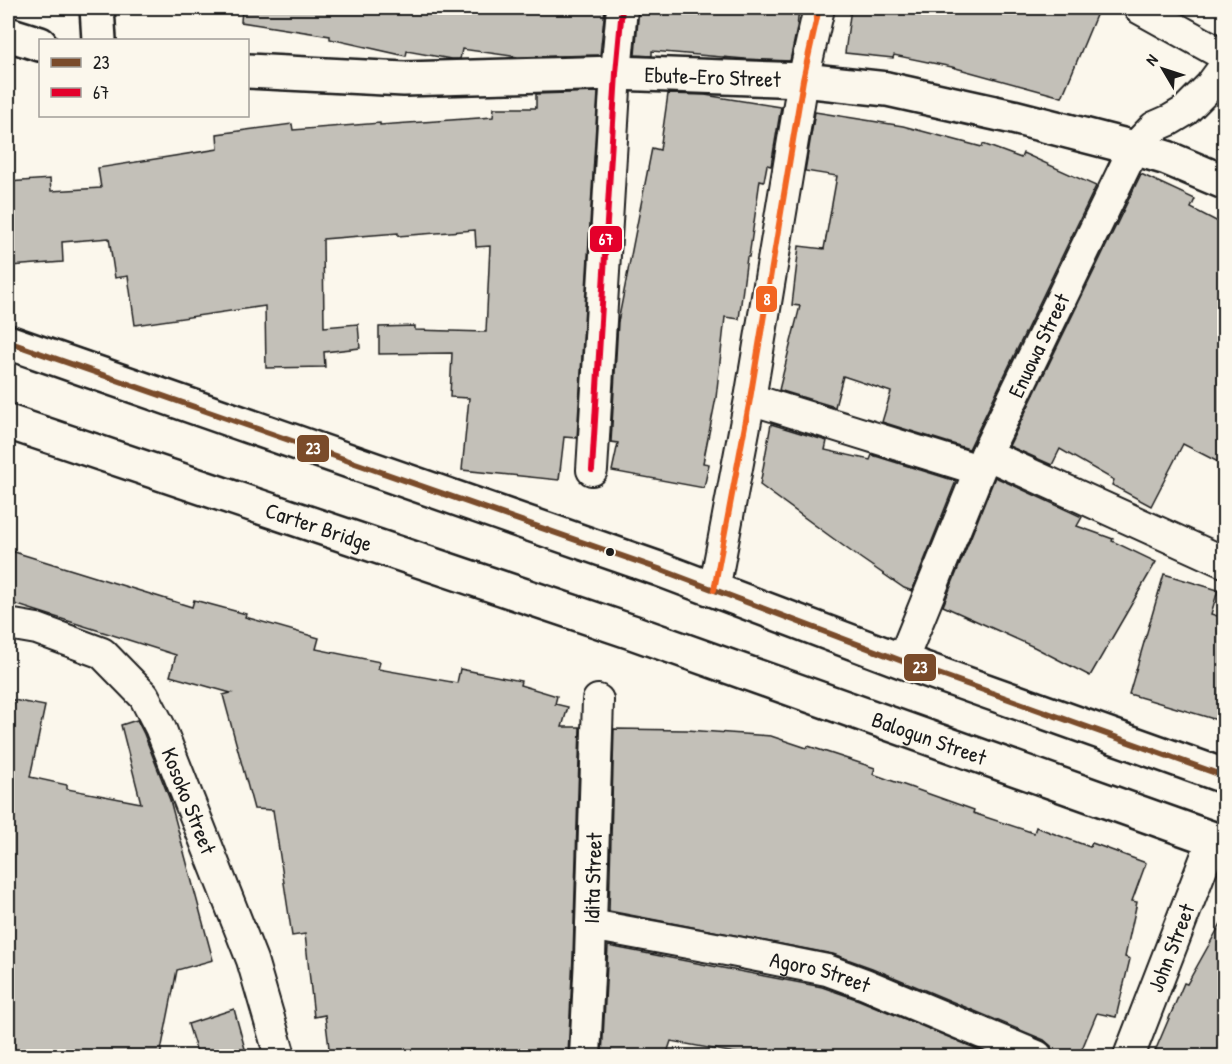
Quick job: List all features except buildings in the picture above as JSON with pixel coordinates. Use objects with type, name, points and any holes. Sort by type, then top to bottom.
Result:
[{"type":"main road","points":[[97,8],[99,39]]},
{"type":"main road","points":[[8,34],[39,44]]},
{"type":"main road","name":"Ebute-Ero Street","points":[[249,70],[404,79],[616,74],[803,80],[887,89],[1013,117],[1134,148],[1167,158],[1224,182]]},
{"type":"main road","points":[[8,342],[659,569],[902,661],[1213,772]]},
{"type":"main road","name":"Carter Bridge","points":[[8,422],[632,632]]},
{"type":"main road","name":"Balogun Street","points":[[632,632],[1219,842]]},
{"type":"street","points":[[592,470],[622,8]]},
{"type":"street","points":[[714,590],[750,399],[803,80],[819,8]]},
{"type":"street","points":[[1139,8],[1224,55]]},
{"type":"street","name":"Enuowa Street","points":[[902,661],[983,462],[1134,148],[1154,127],[1185,111],[1210,86],[1224,67]]},
{"type":"street","points":[[750,399],[983,462],[1224,562]]},
{"type":"street","name":"Kosoko Street","points":[[8,624],[37,629],[102,653],[144,696],[160,727],[252,960],[280,1056]]},
{"type":"street","name":"Idita Street","points":[[585,1056],[598,699]]},
{"type":"street","name":"John Street","points":[[1129,1056],[1219,842]]},
{"type":"street","name":"Agoro Street","points":[[591,926],[827,970],[1037,1056]]},
{"type":"transit line","name":"67","points":[[592,470],[622,8]]},
{"type":"transit line","name":"8","points":[[714,590],[750,399],[803,80],[819,8]]},
{"type":"transit line","name":"23","points":[[8,342],[659,569],[902,661],[1224,776]]}]
